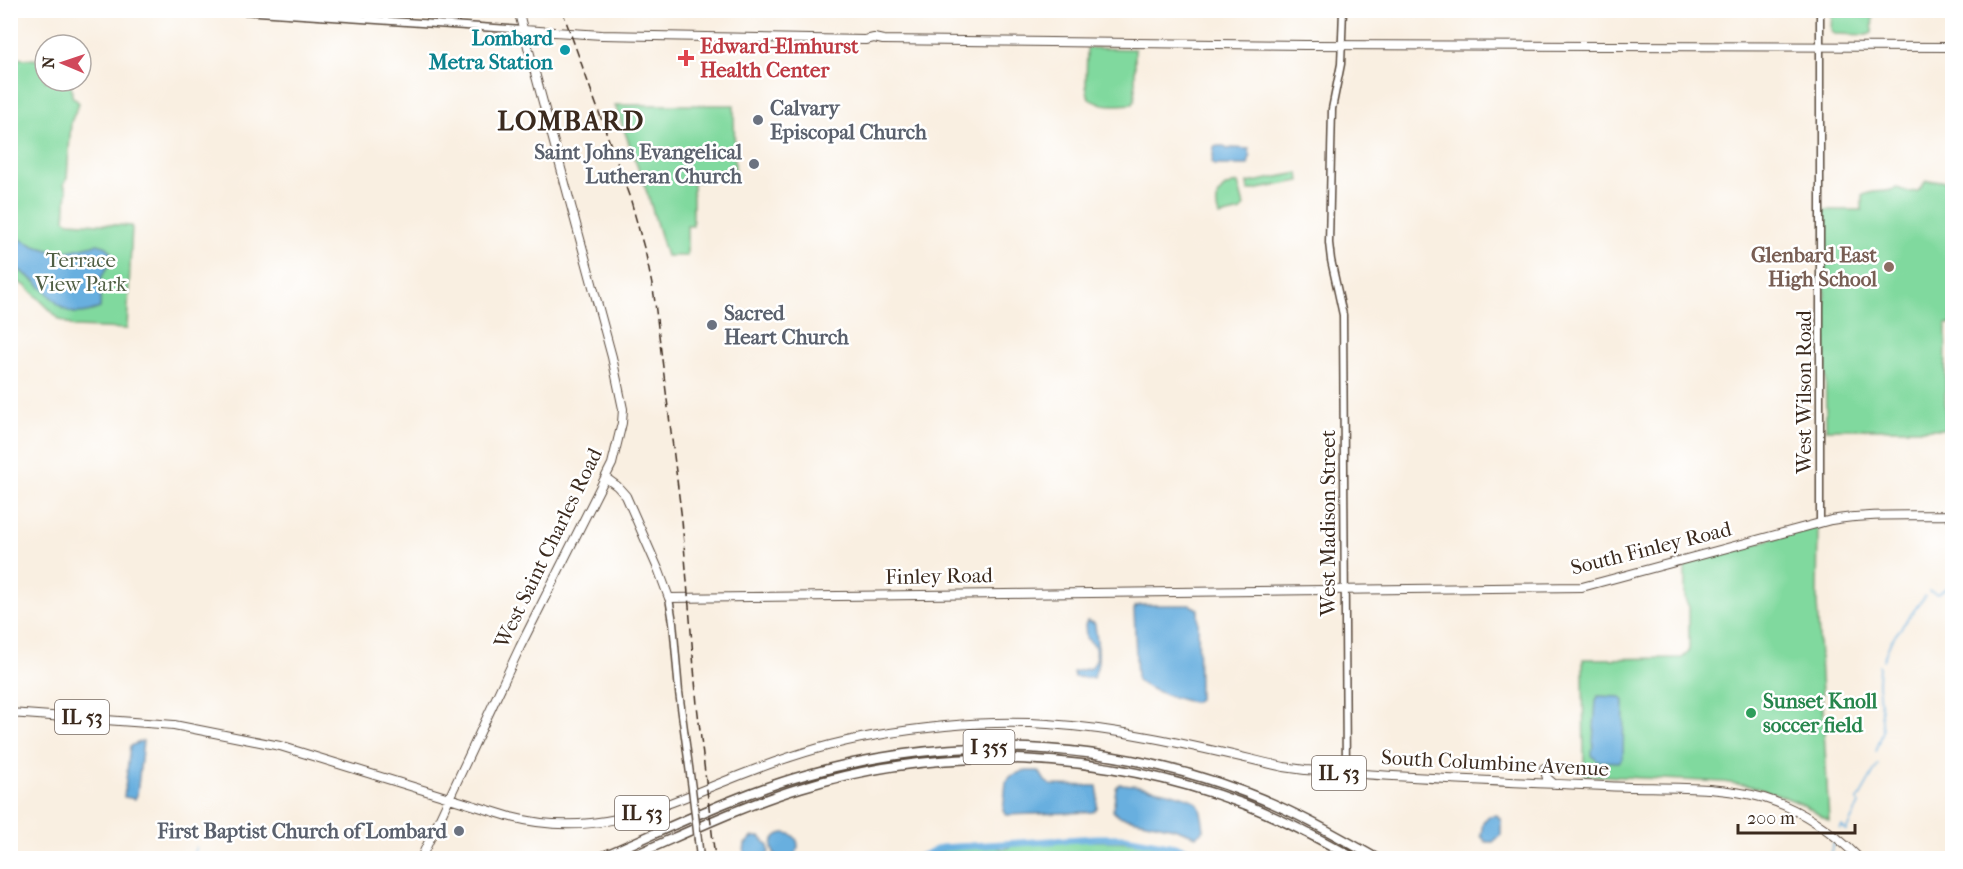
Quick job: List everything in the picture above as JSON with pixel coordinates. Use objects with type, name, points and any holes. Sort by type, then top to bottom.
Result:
[{"type":"highway","name":"I 355","points":[[599,858],[731,801],[805,775],[901,753],[944,748],[1002,747],[1089,753],[1189,773],[1249,794],[1297,815],[1376,858]]},
{"type":"highway","name":"I 355","points":[[628,858],[776,796],[839,777],[901,765],[1001,759],[1088,764],[1185,784],[1246,805],[1293,825],[1354,858]]},
{"type":"main road","name":"West Saint Charles Road","points":[[421,858],[577,531],[606,478],[613,461],[623,413],[612,357],[518,10]]},
{"type":"main road","points":[[523,30],[595,35],[865,40],[874,38],[883,40],[1342,45],[1953,47]]},
{"type":"main road","points":[[606,478],[626,496],[669,598]]},
{"type":"main road","name":"South Finley Road","points":[[1211,591],[1582,587],[1820,523],[1859,516],[1953,516]]},
{"type":"main road","name":"Finley Road","points":[[669,598],[1211,591]]},
{"type":"main road","name":"IL 53","points":[[10,713],[174,724],[280,746],[449,798]]},
{"type":"main road","name":"South Columbine Avenue","points":[[449,798],[530,821],[562,824],[596,823],[633,816],[662,807],[752,770],[830,746],[892,733],[980,723],[1049,724],[1159,738],[1284,766],[1346,773],[1713,790],[1764,798],[1800,813],[1847,846],[1858,858]]},
{"type":"main road","points":[[1537,783],[1544,768],[1547,778],[1554,784]]},
{"type":"street","points":[[228,10],[523,30]]},
{"type":"street","points":[[1342,45],[1343,10]]},
{"type":"street","name":"West Wilson Road","points":[[1820,10],[1820,523]]},
{"type":"street","name":"West Madison Street","points":[[1342,45],[1341,64],[1332,109],[1330,253],[1343,315],[1346,773]]},
{"type":"street","points":[[669,598],[700,858]]},
{"type":"green space","points":[[1832,11],[1873,11],[1872,33],[1867,35],[1834,34],[1831,30]]},
{"type":"green space","points":[[1087,48],[1135,49],[1135,99],[1133,104],[1105,104],[1089,99],[1086,86]]},
{"type":"green space","name":"Terrace View Park","points":[[10,58],[33,59],[33,93],[72,93],[79,103],[71,122],[67,178],[64,184],[67,190],[65,219],[69,222],[132,226],[127,329],[74,327],[59,319],[26,286],[11,278]]},
{"type":"green space","points":[[615,105],[734,105],[735,179],[704,179],[693,182],[693,226],[687,226],[687,256],[666,256],[649,198]]},
{"type":"green space","points":[[1299,173],[1300,181],[1248,191],[1247,183]]},
{"type":"green space","name":"Glenbard East High School","points":[[1926,181],[1952,181],[1952,324],[1946,324],[1945,429],[1826,429],[1824,210],[1862,210],[1862,196],[1866,194],[1897,188],[1909,192],[1918,191]]},
{"type":"green space","points":[[1238,183],[1244,206],[1241,211],[1219,216],[1217,199],[1219,194],[1231,184]]},
{"type":"green space","points":[[1818,526],[1817,602],[1829,821],[1804,805],[1750,786],[1723,782],[1584,775],[1583,659],[1682,658],[1689,652],[1689,607],[1685,599],[1685,563]]},
{"type":"green space","points":[[1088,841],[1144,843],[1198,858],[923,858],[945,850],[995,847],[1004,849],[1018,844]]},
{"type":"water","points":[[1224,146],[1227,149],[1249,149],[1248,165],[1214,165],[1212,163],[1214,147]]},
{"type":"water","points":[[11,235],[35,246],[59,253],[98,244],[107,247],[112,259],[101,278],[100,308],[80,313],[66,310],[23,272],[11,265]]},
{"type":"water","points":[[1140,605],[1190,605],[1198,609],[1199,699],[1196,702],[1165,694],[1137,680],[1134,609]]},
{"type":"water","points":[[1087,621],[1095,625],[1098,652],[1096,672],[1093,678],[1074,677],[1073,672],[1091,668],[1096,660],[1095,646],[1086,638]]},
{"type":"water","points":[[1598,696],[1621,697],[1624,701],[1623,758],[1619,762],[1597,761],[1592,755]]},
{"type":"water","points":[[143,741],[137,795],[135,799],[124,797],[130,746]]},
{"type":"water","points":[[1023,771],[1039,771],[1045,781],[1051,785],[1097,786],[1097,808],[1093,812],[1006,815],[1003,811],[1006,782],[1011,776]]},
{"type":"water","points":[[1119,784],[1160,790],[1192,800],[1200,809],[1204,830],[1196,836],[1174,828],[1118,816],[1113,811],[1116,788]]},
{"type":"water","points":[[1497,815],[1501,820],[1501,835],[1493,842],[1486,842],[1481,836],[1483,822],[1489,816]]},
{"type":"water","points":[[785,833],[794,837],[798,846],[794,855],[785,859],[776,855],[772,846],[776,837]]},
{"type":"water","points":[[753,837],[760,837],[768,845],[769,852],[766,858],[747,858],[744,852],[745,844]]},
{"type":"waterway","points":[[1929,591],[1937,594],[1947,587],[1952,591]]},
{"type":"waterway","points":[[1883,660],[1891,641],[1925,596]]},
{"type":"waterway","points":[[1876,752],[1883,731],[1878,684],[1879,665]]},
{"type":"waterway","points":[[1840,829],[1842,826],[1846,831],[1859,804],[1858,800],[1878,765]]},
{"type":"waterway","points":[[918,858],[941,848],[1097,838],[1125,838],[1180,848],[1209,858]]},
{"type":"waterway","points":[[1830,858],[1833,842]]},
{"type":"waterway","points":[[192,858],[196,847]]},
{"type":"railway","points":[[562,10],[631,201],[654,295],[682,520],[697,705],[715,858]]},
{"type":"place","name":"Lombard Metra Station","points":[[565,50]]},
{"type":"place","name":"Edward-Elmhurst Health Center","points":[[686,58]]},
{"type":"place","name":"Calvary Episcopal Church","points":[[758,120]]},
{"type":"place","name":"Saint Johns Evangelical Lutheran Church","points":[[754,164]]},
{"type":"place","name":"Glenbard East High School","points":[[1889,267]]},
{"type":"place","name":"Sacred Heart Church","points":[[712,325]]},
{"type":"place","name":"Sunset Knoll soccer field","points":[[1751,713]]},
{"type":"place","name":"First Baptist Church of Lombard","points":[[459,831]]},
{"type":"district","name":"LOMBARD","points":[[571,121]]}]
